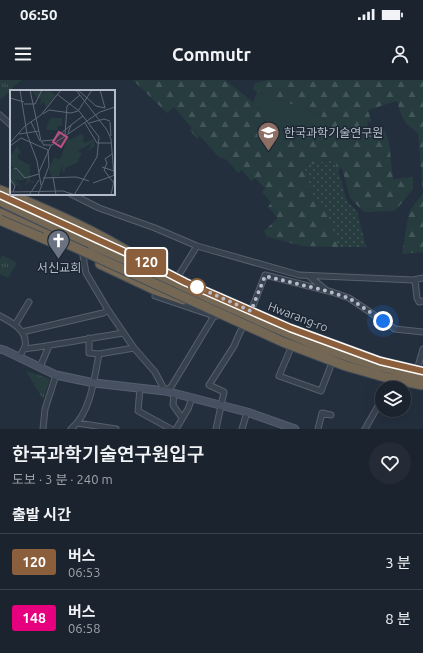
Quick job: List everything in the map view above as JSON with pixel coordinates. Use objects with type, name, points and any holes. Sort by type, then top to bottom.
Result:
[{"type":"highway","points":[[0,190],[10,194]]},
{"type":"highway","points":[[12,195],[114,242],[138,258]]},
{"type":"highway","points":[[0,201],[285,333],[336,353],[390,369],[417,373]]},
{"type":"highway","points":[[0,213],[283,342],[346,366],[388,378],[423,385]]},
{"type":"highway","points":[[0,220],[155,290],[216,313]]},
{"type":"main road","name":"Hwarang-ro","points":[[0,195],[138,258],[176,278],[290,328],[417,373],[423,379]]},
{"type":"main road","name":"Hwarang-ro","points":[[0,209],[81,245],[158,282],[216,313],[227,314],[294,342],[335,357],[395,374],[417,373]]},
{"type":"street","points":[[0,115],[10,124]]},
{"type":"street","points":[[73,195],[99,208],[155,228],[197,246],[299,275],[415,280],[423,278]]},
{"type":"street","points":[[81,245],[86,264],[86,273],[123,333],[155,372],[165,391]]},
{"type":"street","points":[[158,282],[170,283],[176,278],[197,246]]},
{"type":"street","points":[[251,311],[265,276],[349,298],[395,329],[423,332]]},
{"type":"street","points":[[309,276],[327,291]]},
{"type":"street","points":[[415,280],[417,298],[419,302],[423,301]]},
{"type":"street","points":[[155,296],[216,313],[171,387],[165,391]]},
{"type":"street","points":[[15,325],[29,302]]},
{"type":"street","points":[[22,332],[103,313],[108,310]]},
{"type":"street","points":[[0,316],[15,325],[22,332],[25,345],[19,357]]},
{"type":"street","points":[[216,429],[224,392],[209,385],[234,346],[246,322]]},
{"type":"street","points":[[24,348],[49,346],[123,333]]},
{"type":"street","points":[[89,338],[89,353],[99,354],[134,348]]},
{"type":"street","name":"Hwarang-ro","points":[[294,342],[279,376],[321,391],[335,357]]},
{"type":"street","points":[[40,367],[49,346]]},
{"type":"street","points":[[0,349],[56,375],[94,383],[174,393],[247,412],[295,429]]},
{"type":"street","points":[[417,373],[423,350]]},
{"type":"street","points":[[71,429],[84,414],[94,383],[99,354]]},
{"type":"street","points":[[380,361],[387,366],[382,370]]},
{"type":"street","points":[[392,381],[395,374]]},
{"type":"street","points":[[43,429],[45,409],[56,375]]},
{"type":"street","points":[[140,388],[138,411],[171,429]]},
{"type":"street","points":[[174,393],[173,405],[182,418]]},
{"type":"street","points":[[176,429],[192,398]]},
{"type":"street","points":[[365,429],[375,411]]},
{"type":"street","points":[[242,429],[247,412]]},
{"type":"street","points":[[318,429],[322,413],[332,415]]},
{"type":"street","points":[[76,423],[116,429]]},
{"type":"green space","points":[[0,80],[5,80],[13,89],[0,100]]},
{"type":"green space","points":[[4,80],[22,80],[11,89]]},
{"type":"green space","points":[[133,80],[225,80],[253,102],[274,135],[322,115],[257,92],[253,89],[255,83],[268,80],[423,80],[423,193],[418,134],[404,121],[397,101],[368,110],[371,121],[367,123],[371,134],[384,129],[389,142],[393,179],[413,177],[413,189],[395,211],[364,212],[350,198],[342,168],[337,170],[335,159],[304,166],[315,201],[325,210],[338,247],[302,246],[267,237],[264,231],[278,218],[268,207],[271,203],[262,192],[265,189],[255,178],[251,181],[242,170],[238,173],[227,160],[219,157],[200,136],[197,139],[190,130],[192,128],[174,107],[167,113]]},
{"type":"green space","points":[[257,92],[322,115],[319,124],[287,140],[274,135],[253,102]]},
{"type":"green space","points":[[335,159],[347,201],[357,211],[366,247],[338,247],[325,210],[315,201],[303,166]]},
{"type":"green space","points":[[423,193],[423,252],[402,254],[409,212]]},
{"type":"green space","points":[[2,255],[17,263],[8,278],[0,274],[0,259]]},
{"type":"green space","points":[[26,371],[50,379],[43,399]]},
{"type":"bus line","name":"120","points":[[0,195],[138,258],[185,282],[290,328],[380,361],[423,371]]},
{"type":"place","name":"한국과학기술연구원","points":[[268,152]]},
{"type":"place","name":"서신교회","points":[[59,260]]},
{"type":"route","points":[[197,287],[251,311],[265,276],[332,292],[349,298],[383,321]]}]
